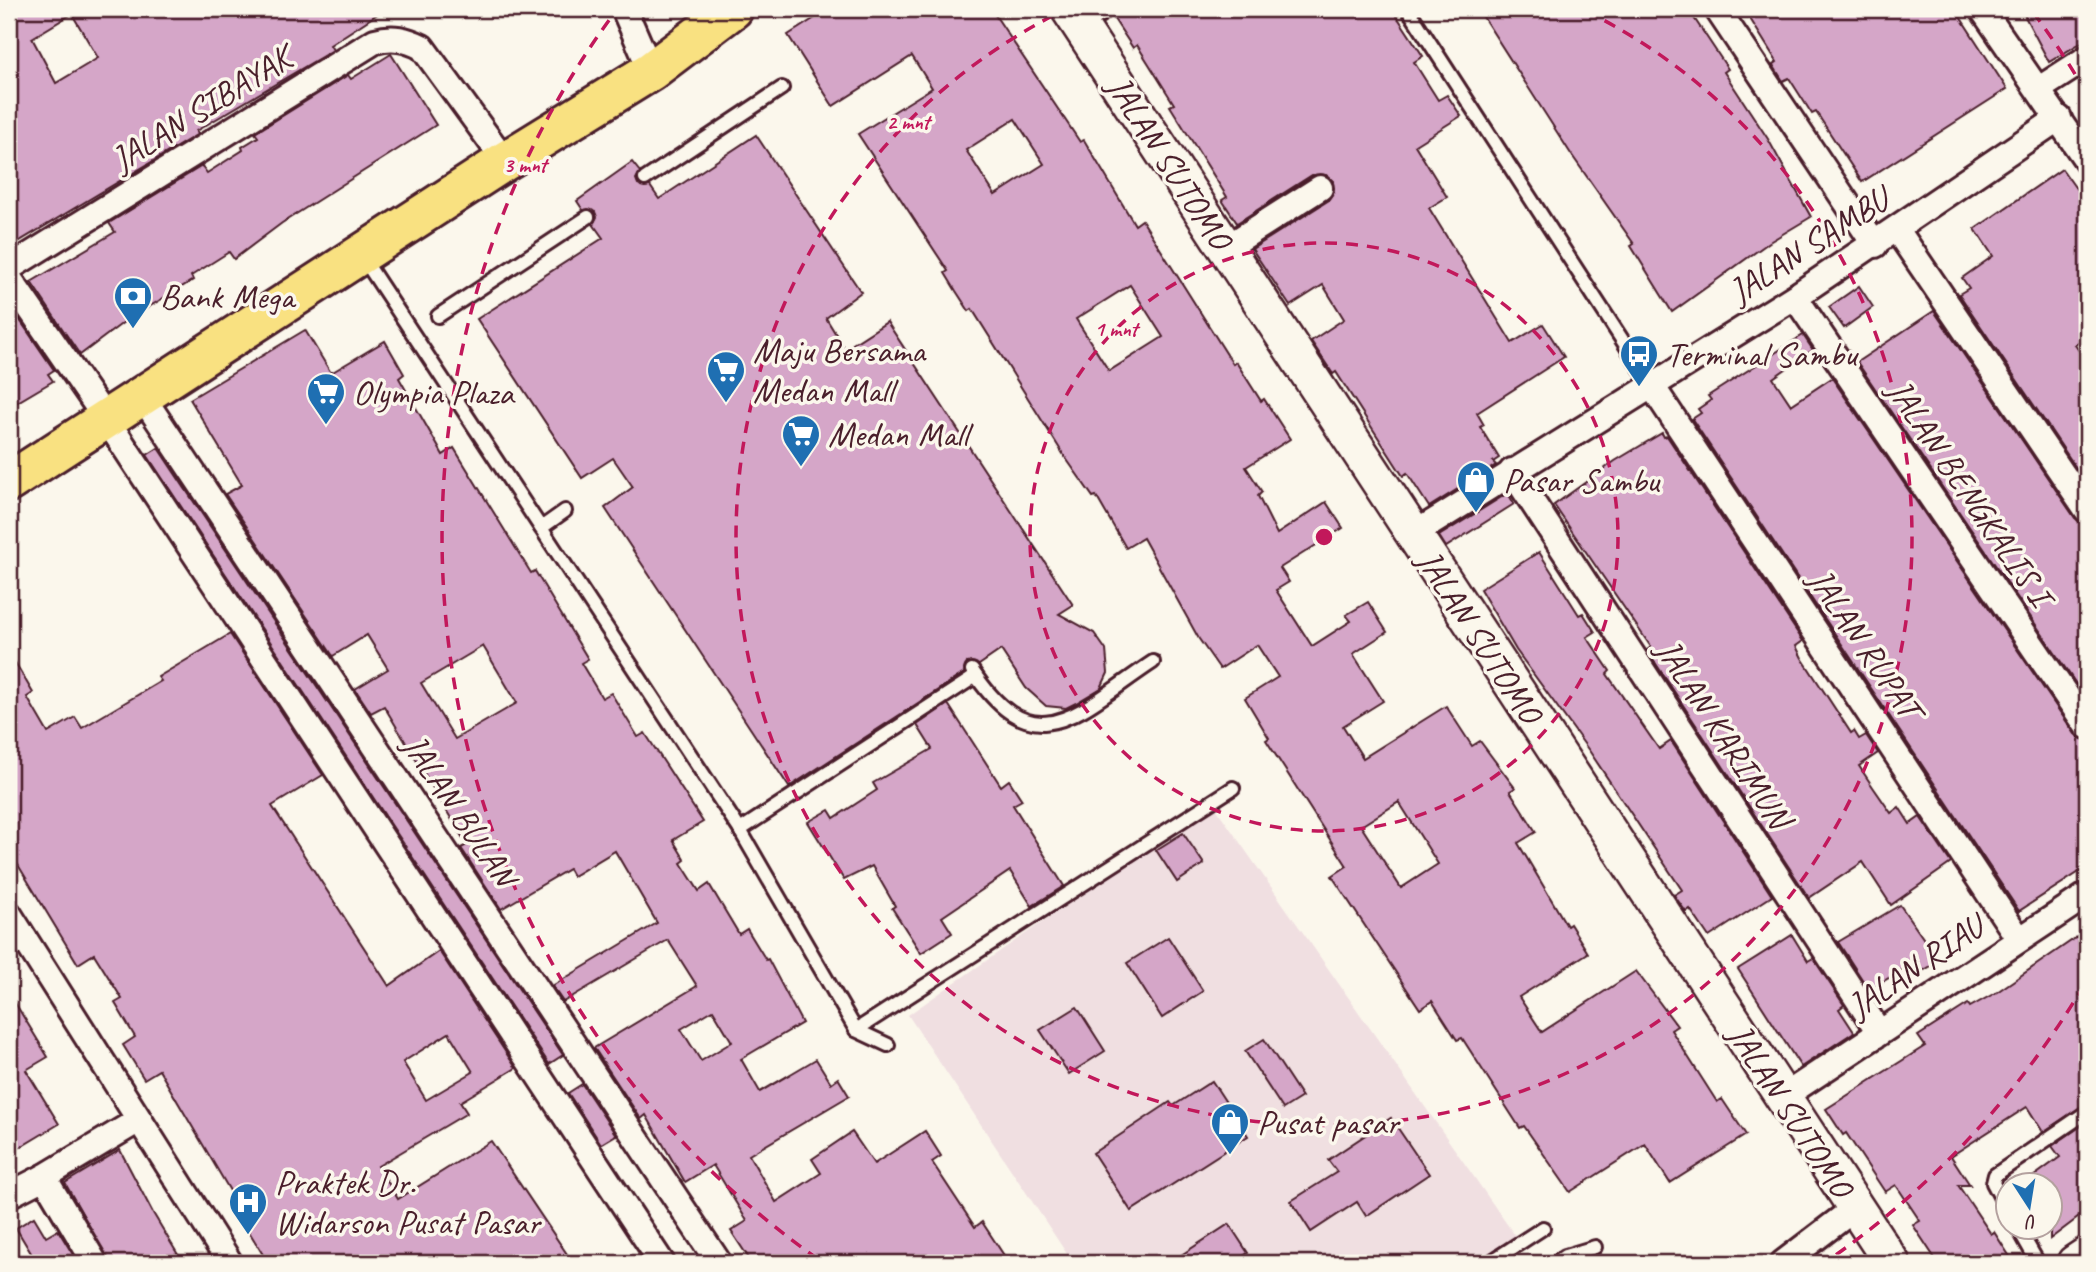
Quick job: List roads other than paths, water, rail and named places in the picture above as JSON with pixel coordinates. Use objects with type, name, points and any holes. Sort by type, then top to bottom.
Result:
[{"type":"main road","points":[[9,482],[505,161],[651,71],[733,9]]},
{"type":"main road","name":"JALAN SUTOMO","points":[[1082,13],[1226,248],[1892,1263]]},
{"type":"main road","points":[[2075,1263],[2087,1255]]},
{"type":"street","points":[[624,9],[651,71]]},
{"type":"street","points":[[1717,9],[1875,245]]},
{"type":"street","points":[[1982,9],[2087,161]]},
{"type":"street","name":"JALAN SIBAYAK","points":[[9,268],[376,41],[386,38],[402,39],[422,47],[505,161]]},
{"type":"street","points":[[2039,89],[2087,58]]},
{"type":"street","name":"JALAN SAMBU","points":[[1414,534],[1795,297],[2059,118]]},
{"type":"street","points":[[1226,248],[1320,188]]},
{"type":"street","points":[[1897,230],[2087,510]]},
{"type":"street","points":[[9,278],[106,419],[662,1263]]},
{"type":"street","name":"JALAN BENGKALIS I","points":[[1795,297],[2087,726]]},
{"type":"street","name":"JALAN RUPAT","points":[[1652,386],[2019,939]]},
{"type":"street","name":"JALAN BULAN","points":[[142,396],[719,1263]]},
{"type":"street","name":"JALAN KARIMUN","points":[[1512,471],[1879,1032]]},
{"type":"street","name":"JALAN RIAU","points":[[1783,1097],[2087,895]]},
{"type":"street","points":[[9,914],[230,1263]]},
{"type":"street","points":[[9,1195],[139,1120]]},
{"type":"street","points":[[44,1177],[95,1263]]},
{"type":"street","points":[[1783,1263],[1856,1208]]},
{"type":"lane","points":[[1408,9],[1652,386]]},
{"type":"lane","points":[[645,179],[782,88]]},
{"type":"lane","points":[[438,316],[588,217]]},
{"type":"lane","points":[[362,256],[740,830],[856,1030],[888,1045]]},
{"type":"lane","points":[[541,528],[565,511]]},
{"type":"lane","points":[[740,830],[973,673],[1009,715],[1027,723],[1047,724],[1066,720],[1153,662]]},
{"type":"lane","points":[[856,1030],[1233,788]]},
{"type":"lane","points":[[2001,1170],[2087,1112]]},
{"type":"lane","points":[[1489,1263],[1543,1228]]},
{"type":"lane","points":[[2025,1240],[2038,1263]]},
{"type":"lane","points":[[1555,1263],[1565,1256],[1595,1247]]},
{"type":"place","name":"Bank Mega","points":[[133,330]]},
{"type":"place","name":"Terminal Sambu","points":[[1639,388]]},
{"type":"place","name":"Maju Bersama Medan Mall","points":[[726,404]]},
{"type":"place","name":"Olympia Plaza","points":[[326,426]]},
{"type":"place","name":"Medan Mall","points":[[801,468]]},
{"type":"place","name":"Pasar Sambu","points":[[1476,514]]},
{"type":"place","name":"Pusat pasar","points":[[1230,1156]]},
{"type":"place","name":"Praktek Dr. Widarson Pusat Pasar","points":[[248,1236]]}]
